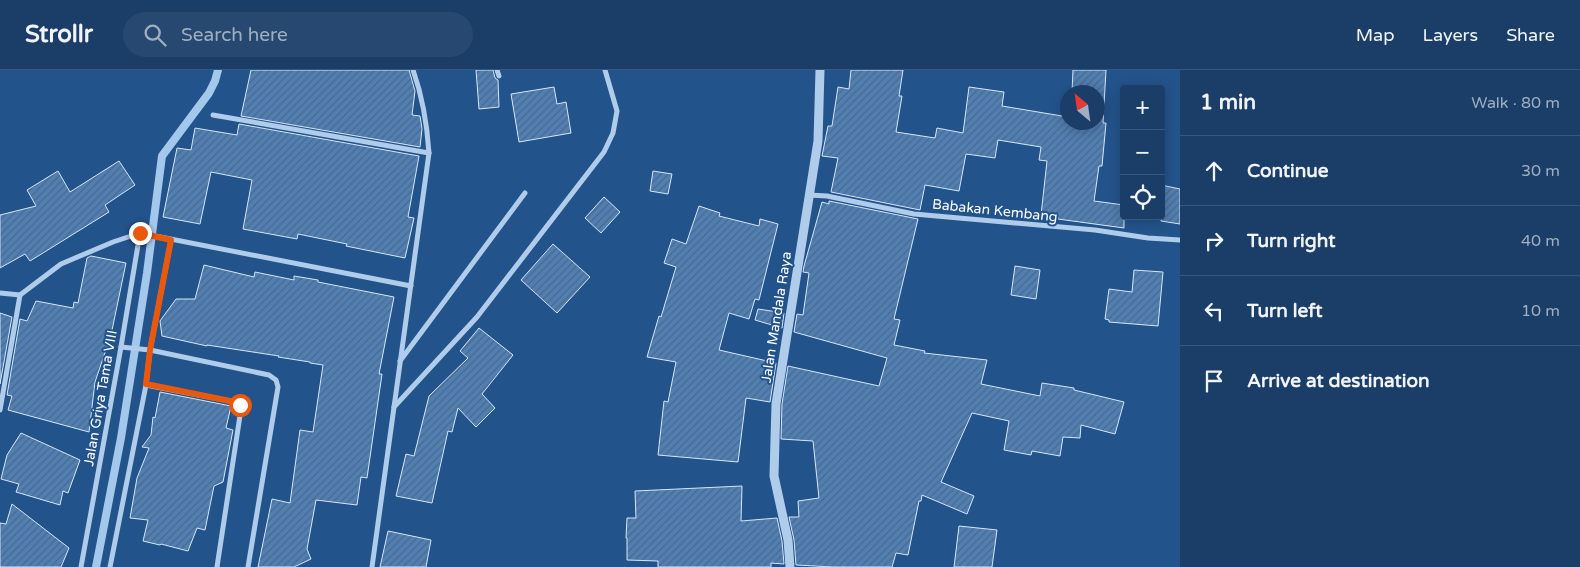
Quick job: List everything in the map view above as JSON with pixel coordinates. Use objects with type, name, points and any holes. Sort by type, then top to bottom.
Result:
[{"type":"street","points":[[372,567],[429,153],[427,121],[413,70]]},
{"type":"street","points":[[394,407],[477,316],[604,152],[613,133],[617,111],[605,70]]},
{"type":"street","name":"Jalan Mandala Raya","points":[[790,567],[788,540],[774,476],[774,436],[776,404],[818,141],[820,70]]},
{"type":"street","points":[[213,116],[429,153]]},
{"type":"street","points":[[400,361],[525,193]]},
{"type":"street","name":"Babakan Kembang","points":[[809,195],[827,196],[914,214],[1095,230],[1148,238],[1180,240]]},
{"type":"street","points":[[0,293],[20,295],[61,264],[140,233],[411,286]]},
{"type":"street","name":"Jalan Griya Tama VIII","points":[[81,567],[140,233]]},
{"type":"street","points":[[110,567],[146,384],[150,350],[171,240]]},
{"type":"street","points":[[0,410],[20,295]]},
{"type":"street","points":[[121,347],[150,350],[269,375],[276,380],[278,387],[248,567]]},
{"type":"street","points":[[146,384],[235,402],[240,405],[241,409],[217,567]]},
{"type":"building","points":[[251,70],[409,70],[415,91],[412,115],[420,116],[422,129],[420,147],[241,116]]},
{"type":"building","points":[[476,70],[493,70],[495,78],[498,80],[499,107],[479,109]]},
{"type":"building","points":[[851,70],[903,70],[899,96],[902,96],[896,132],[935,138],[937,128],[963,133],[969,87],[1004,92],[1002,106],[1060,116],[1060,130],[1105,130],[1106,123],[1102,166],[1099,166],[1094,201],[1120,204],[1120,220],[1124,220],[1124,228],[1041,215],[1047,161],[1039,160],[1041,147],[998,140],[995,158],[966,154],[959,191],[925,185],[920,210],[831,192],[838,158],[822,156],[828,126],[832,126],[838,87],[849,89]]},
{"type":"building","points":[[1073,70],[1106,70],[1105,88],[1105,85],[1072,85]]},
{"type":"building","points":[[554,87],[557,104],[566,102],[571,133],[519,142],[511,94]]},
{"type":"building","points":[[239,124],[419,156],[408,217],[414,218],[405,258],[298,234],[297,239],[243,229],[252,180],[211,172],[200,224],[163,217],[177,148],[191,150],[195,128],[237,135]]},
{"type":"building","points":[[119,161],[135,185],[105,205],[109,212],[30,261],[25,254],[0,268],[0,215],[36,206],[27,190],[58,171],[70,192]]},
{"type":"building","points":[[653,171],[672,174],[668,194],[650,191]]},
{"type":"building","points":[[1165,186],[1180,189],[1180,224],[1161,221],[1165,220]]},
{"type":"building","points":[[604,197],[620,212],[601,233],[585,218]]},
{"type":"building","points":[[829,201],[918,219],[894,319],[900,320],[894,345],[925,351],[924,353],[987,360],[981,384],[1040,396],[1042,383],[1074,388],[1074,390],[1124,402],[1115,434],[1081,425],[1080,438],[1063,437],[1060,456],[1032,451],[1031,455],[1004,450],[1009,421],[972,413],[941,482],[974,496],[967,514],[922,495],[921,501],[919,501],[908,555],[896,553],[892,567],[796,565],[794,540],[789,517],[799,517],[798,501],[819,498],[813,441],[781,439],[782,404],[788,366],[879,386],[887,358],[794,332],[797,314],[803,315],[809,273],[803,272],[804,266],[822,202],[829,204]]},
{"type":"building","points":[[699,206],[720,213],[719,216],[759,226],[760,219],[778,224],[759,300],[755,299],[749,319],[729,313],[719,350],[776,363],[770,402],[746,398],[738,462],[658,455],[664,401],[668,402],[676,362],[647,357],[676,267],[664,263],[672,239],[686,244]]},
{"type":"building","points":[[553,244],[590,277],[557,313],[521,280]]},
{"type":"building","points":[[91,256],[126,263],[111,335],[95,382],[89,432],[8,410],[12,396],[7,395],[20,319],[27,321],[36,301],[73,308],[74,302],[78,303],[87,258]]},
{"type":"building","points":[[204,265],[254,277],[255,272],[294,280],[294,276],[318,280],[318,282],[394,297],[379,374],[382,374],[367,478],[361,477],[357,505],[316,500],[307,549],[311,559],[294,567],[258,567],[272,499],[290,503],[300,430],[313,432],[323,365],[279,356],[207,346],[162,336],[160,321],[176,299],[195,299]]},
{"type":"building","points":[[1015,266],[1040,270],[1036,299],[1011,295]]},
{"type":"building","points":[[1134,270],[1163,272],[1158,326],[1109,322],[1109,320],[1105,319],[1109,289],[1132,292]]},
{"type":"building","points":[[758,309],[784,313],[782,328],[755,320]]},
{"type":"building","points":[[0,313],[12,317],[0,384]]},
{"type":"building","points":[[479,328],[513,355],[482,394],[495,408],[476,427],[458,408],[452,432],[448,431],[432,503],[396,496],[406,454],[414,456],[429,396],[468,358],[460,351]]},
{"type":"building","points":[[160,392],[231,406],[226,428],[233,430],[223,482],[214,486],[205,530],[197,528],[188,551],[143,541],[148,520],[130,518],[137,478],[149,448],[142,447],[151,435],[153,417],[155,418]]},
{"type":"building","points":[[21,433],[80,460],[68,493],[63,491],[60,505],[16,492],[19,484],[1,479],[7,455]]},
{"type":"building","points":[[742,486],[741,521],[777,518],[784,564],[771,563],[771,567],[658,567],[658,561],[627,560],[627,518],[636,518],[635,491]]},
{"type":"building","points":[[12,504],[69,548],[61,567],[0,567],[0,523],[6,524]]},
{"type":"building","points":[[959,526],[997,530],[992,567],[954,567]]},
{"type":"building","points":[[388,531],[431,540],[426,567],[380,567]]},
{"type":"waterway","points":[[96,567],[121,438],[147,273],[162,156],[209,93],[218,70]]},
{"type":"route","points":[[140,233],[171,240],[150,350],[146,384],[235,402],[240,405]]}]
